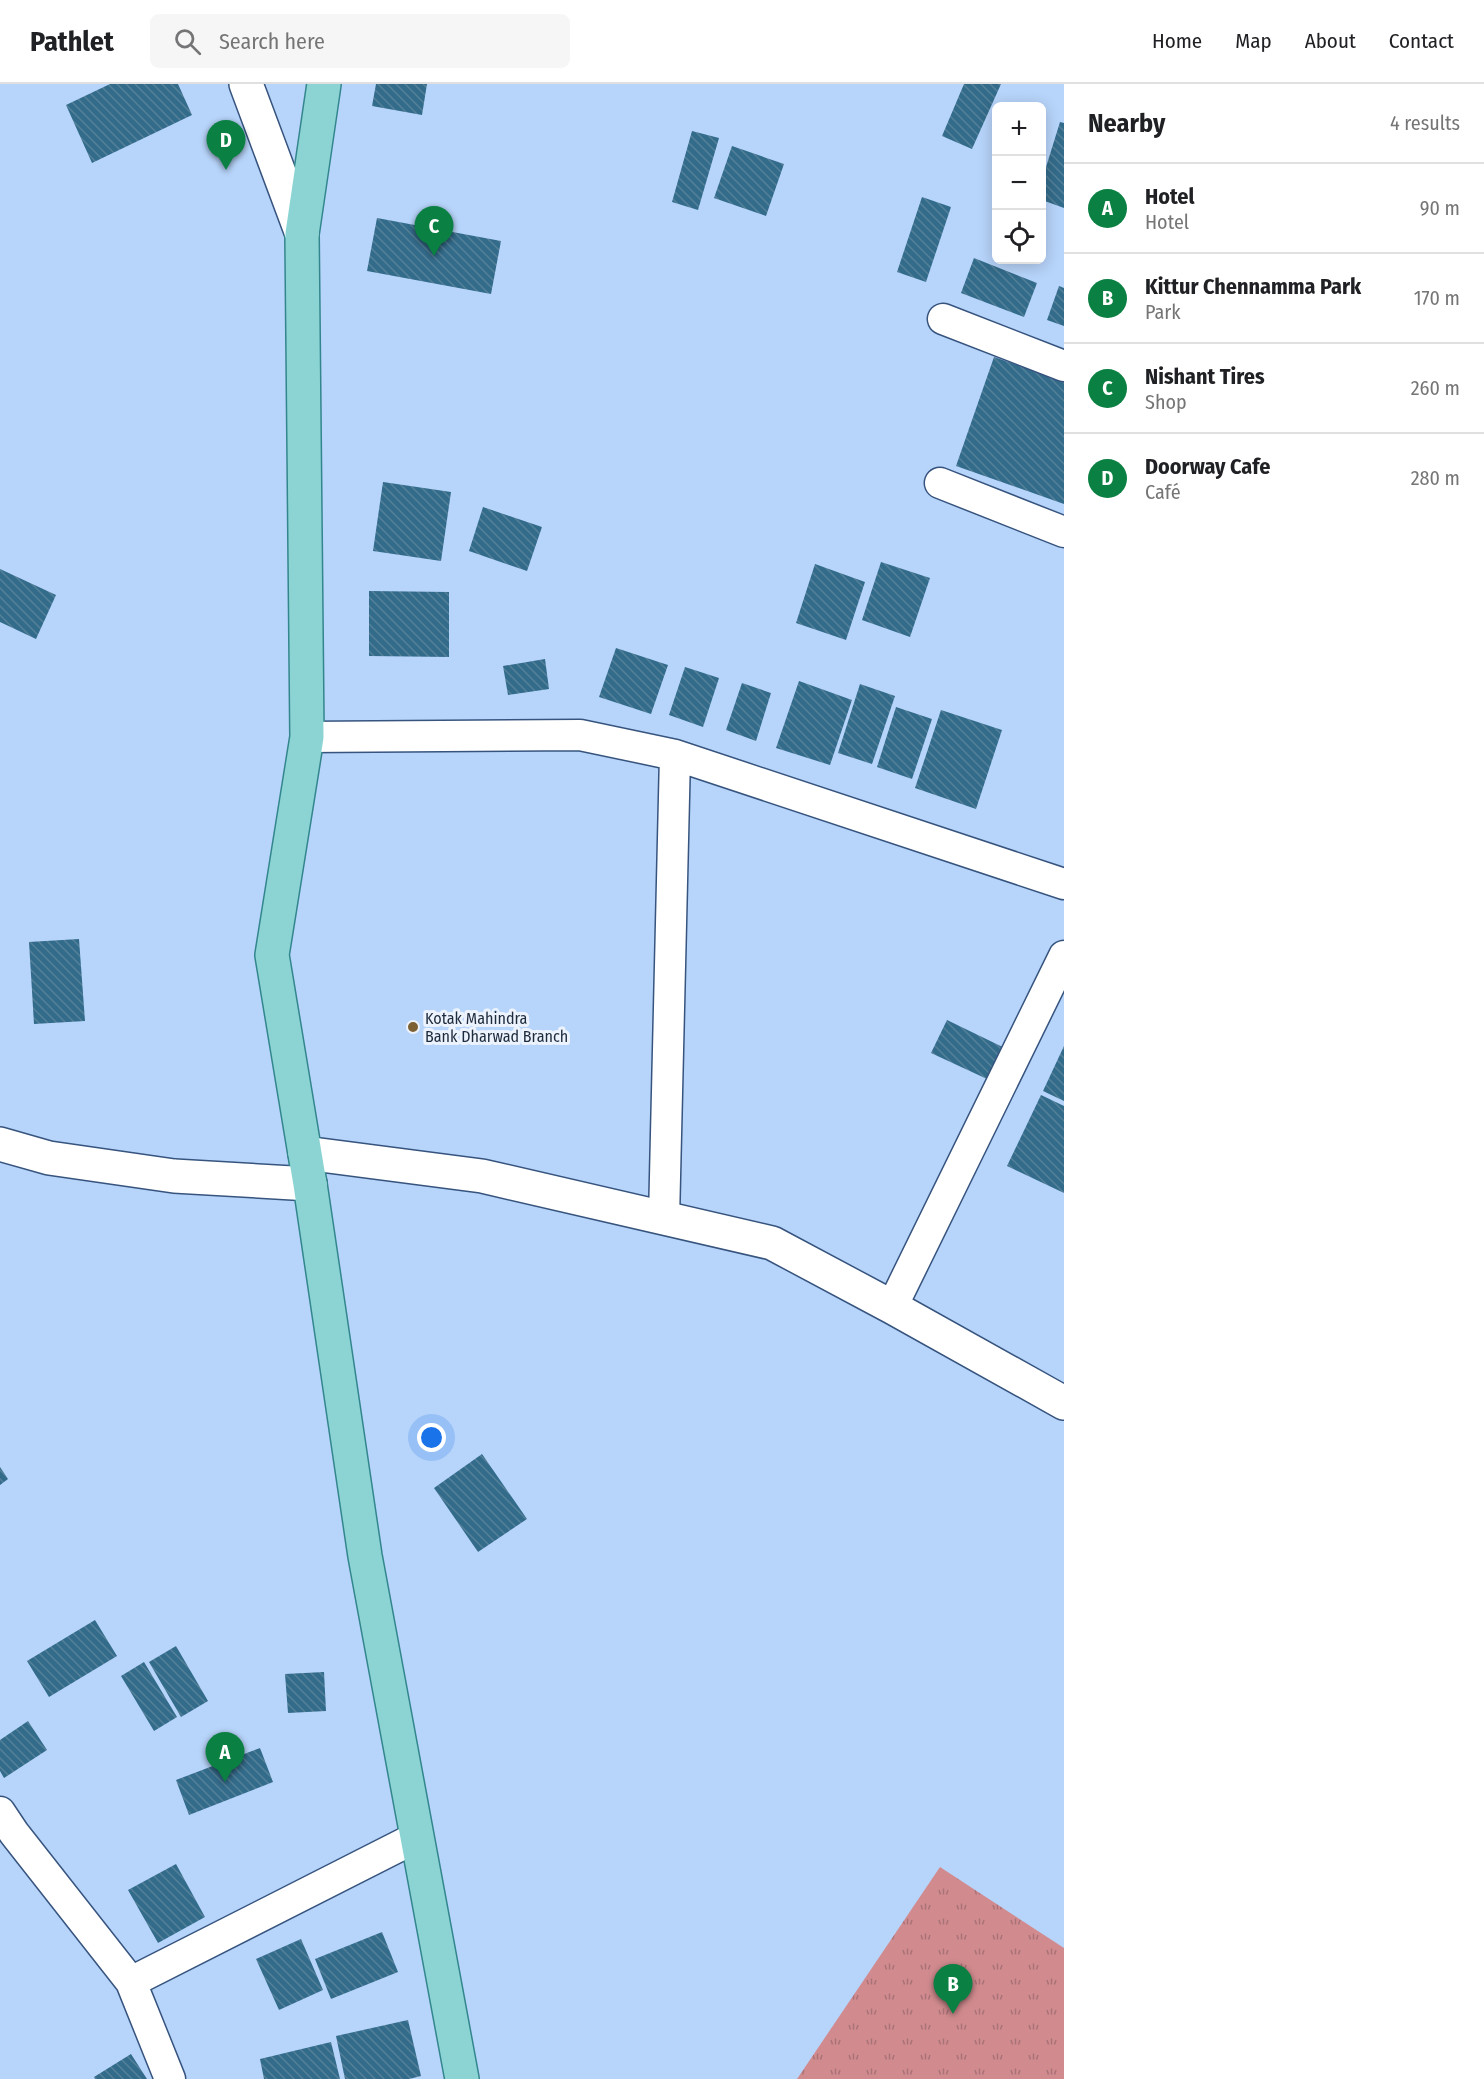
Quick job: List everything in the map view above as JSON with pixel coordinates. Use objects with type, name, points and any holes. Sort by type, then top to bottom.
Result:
[{"type":"main road","points":[[324,84],[302,234],[307,737],[272,955],[307,1169],[365,1556],[462,2079]]},
{"type":"street","points":[[246,84],[302,234]]},
{"type":"street","points":[[943,319],[1064,366]]},
{"type":"street","points":[[940,483],[1064,532]]},
{"type":"street","points":[[307,737],[580,735],[675,756],[1064,884]]},
{"type":"street","points":[[664,1219],[675,756]]},
{"type":"street","points":[[892,1306],[1064,956]]},
{"type":"street","points":[[0,1144],[49,1158],[174,1176],[307,1169],[482,1176],[772,1243],[892,1306],[1064,1403]]},
{"type":"street","points":[[0,1812],[131,1982],[170,2079]]},
{"type":"street","points":[[131,1982],[417,1838]]},
{"type":"green space","points":[[940,1867],[1064,1948],[1064,2079],[797,2079]]},
{"type":"building","points":[[110,84],[178,84],[192,115],[92,163],[66,105]]},
{"type":"building","points":[[376,84],[427,84],[422,115],[372,106]]},
{"type":"building","points":[[964,84],[1001,84],[972,149],[942,136]]},
{"type":"building","points":[[1060,122],[1064,123],[1064,208],[1046,201],[1046,167]]},
{"type":"building","points":[[692,131],[719,138],[698,210],[672,202]]},
{"type":"building","points":[[732,146],[784,164],[766,216],[714,198]]},
{"type":"building","points":[[922,197],[951,207],[926,282],[897,272]]},
{"type":"building","points":[[377,218],[501,241],[491,294],[367,271]]},
{"type":"building","points":[[974,258],[1037,283],[1024,317],[961,293]]},
{"type":"building","points":[[1059,286],[1064,288],[1064,326],[1047,320]]},
{"type":"building","points":[[994,357],[1064,381],[1064,504],[956,466]]},
{"type":"building","points":[[383,482],[451,492],[441,561],[373,551]]},
{"type":"building","points":[[483,507],[542,527],[527,571],[469,551]]},
{"type":"building","points":[[881,562],[930,578],[910,637],[862,620]]},
{"type":"building","points":[[815,564],[865,582],[846,640],[796,623]]},
{"type":"building","points":[[0,569],[56,595],[36,639],[0,622]]},
{"type":"building","points":[[369,591],[449,592],[449,657],[369,656]]},
{"type":"building","points":[[616,648],[668,665],[651,714],[599,697]]},
{"type":"building","points":[[545,659],[549,689],[508,695],[503,666]]},
{"type":"building","points":[[685,667],[719,678],[703,727],[669,715]]},
{"type":"building","points":[[799,681],[852,700],[830,765],[776,748]]},
{"type":"building","points":[[742,683],[771,693],[756,741],[726,730]]},
{"type":"building","points":[[860,684],[895,696],[872,764],[838,753]]},
{"type":"building","points":[[896,707],[932,719],[912,779],[877,767]]},
{"type":"building","points":[[941,710],[1002,730],[976,809],[915,788]]},
{"type":"building","points":[[79,939],[85,1021],[34,1024],[29,942]]},
{"type":"building","points":[[947,1020],[1015,1053],[1000,1085],[931,1053]]},
{"type":"building","points":[[1064,1046],[1064,1101],[1043,1091]]},
{"type":"building","points":[[1041,1095],[1064,1106],[1064,1193],[1007,1166]]},
{"type":"building","points":[[482,1454],[527,1519],[478,1552],[434,1488]]},
{"type":"building","points":[[0,1467],[8,1479],[0,1485]]},
{"type":"building","points":[[95,1620],[117,1656],[49,1697],[27,1661]]},
{"type":"building","points":[[176,1646],[208,1701],[181,1717],[149,1662]]},
{"type":"building","points":[[144,1662],[177,1717],[154,1731],[121,1676]]},
{"type":"building","points":[[324,1672],[326,1711],[288,1713],[285,1674]]},
{"type":"building","points":[[28,1721],[47,1750],[4,1778],[0,1771],[0,1740]]},
{"type":"building","points":[[260,1748],[273,1782],[189,1815],[176,1780]]},
{"type":"building","points":[[176,1864],[205,1917],[158,1943],[128,1890]]},
{"type":"building","points":[[382,1932],[398,1972],[331,1999],[315,1959]]},
{"type":"building","points":[[301,1939],[323,1990],[279,2010],[256,1959]]},
{"type":"building","points":[[408,2020],[421,2076],[409,2079],[345,2079],[336,2036]]},
{"type":"building","points":[[331,2042],[340,2079],[264,2079],[260,2059]]},
{"type":"building","points":[[131,2054],[147,2079],[95,2079],[94,2077]]},
{"type":"place","name":"Doorway Cafe","points":[[226,170]]},
{"type":"place","name":"Nishant Tires","points":[[434,256]]},
{"type":"place","name":"Kotak Mahindra Bank Dharwad Branch","points":[[413,1027]]},
{"type":"place","name":"Hotel","points":[[225,1782]]},
{"type":"place","name":"Kittur Chennamma Park","points":[[953,2014]]}]
